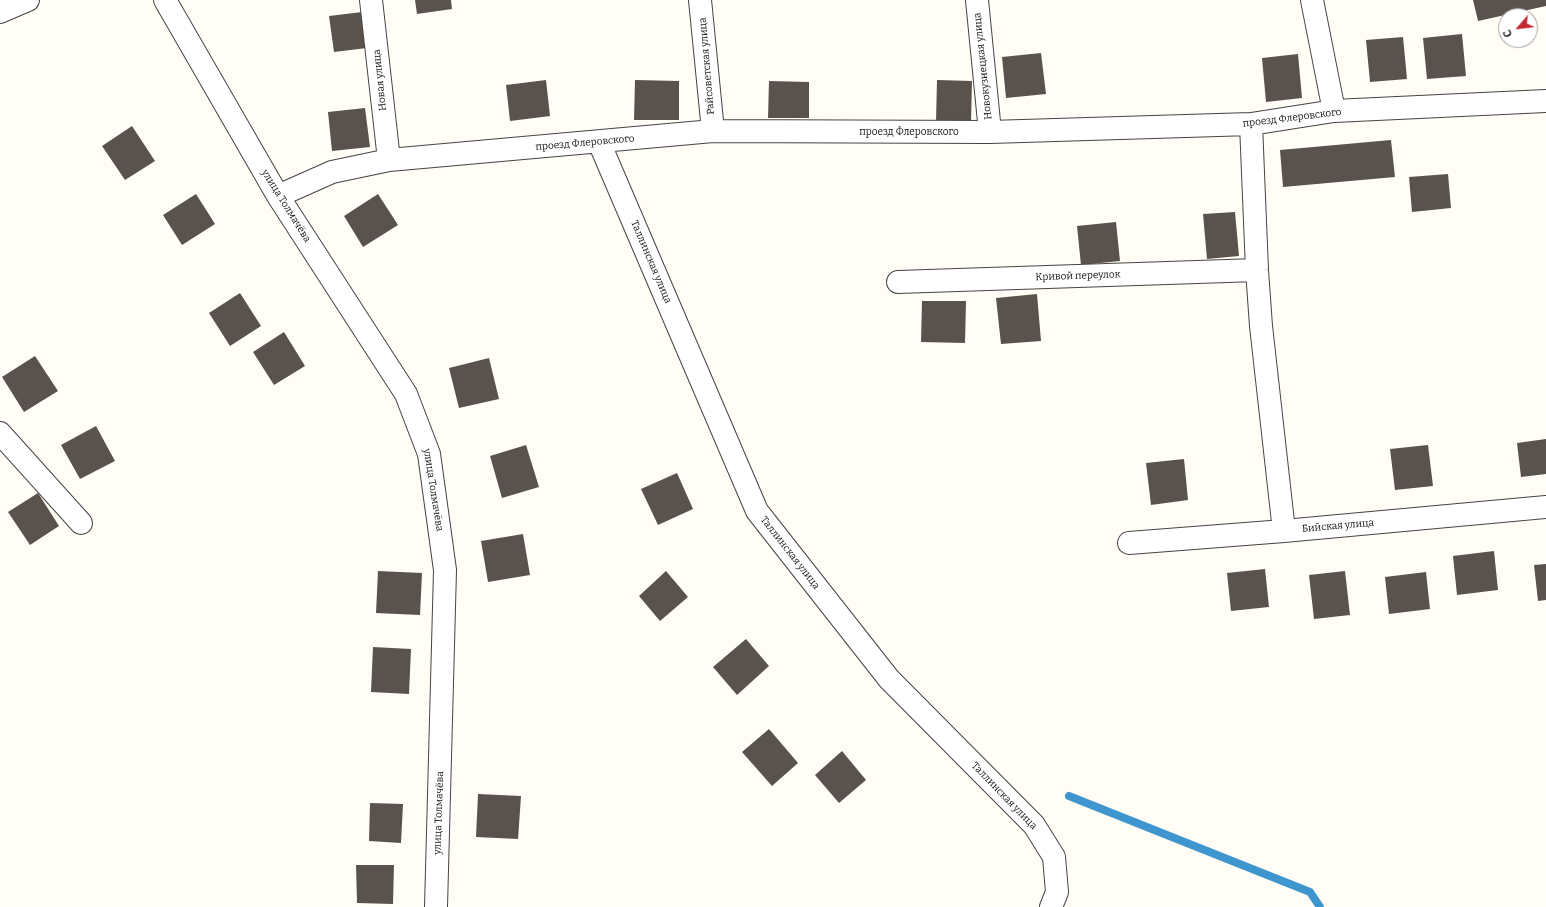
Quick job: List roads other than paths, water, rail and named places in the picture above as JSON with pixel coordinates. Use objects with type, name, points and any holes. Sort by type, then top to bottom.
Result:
[{"type":"street","points":[[0,12],[28,0]]},
{"type":"street","name":"улица Толмачёва","points":[[166,0],[278,196],[406,394],[429,454],[445,570],[436,907]]},
{"type":"street","name":"Новая улица","points":[[372,0],[389,160]]},
{"type":"street","name":"Райсоветская улица","points":[[700,0],[713,131]]},
{"type":"street","name":"Новокузнецкая улица","points":[[977,0],[990,132]]},
{"type":"street","points":[[1312,0],[1334,111]]},
{"type":"street","name":"проезд Флеровского","points":[[278,196],[332,172],[389,160],[713,131],[990,132],[1251,124],[1334,111],[1546,101]]},
{"type":"street","points":[[1251,124],[1257,270],[1262,334],[1284,531]]},
{"type":"street","name":"Таллинская улица","points":[[599,142],[757,511],[889,679],[1034,825],[1054,857],[1058,892],[1051,907]]},
{"type":"street","name":"Кривой переулок","points":[[898,282],[1257,270]]},
{"type":"street","points":[[0,433],[81,523]]},
{"type":"street","name":"Бийская улица","points":[[1129,543],[1284,531],[1546,506]]},
{"type":"waterway","points":[[1069,796],[1310,892],[1320,907]]}]
